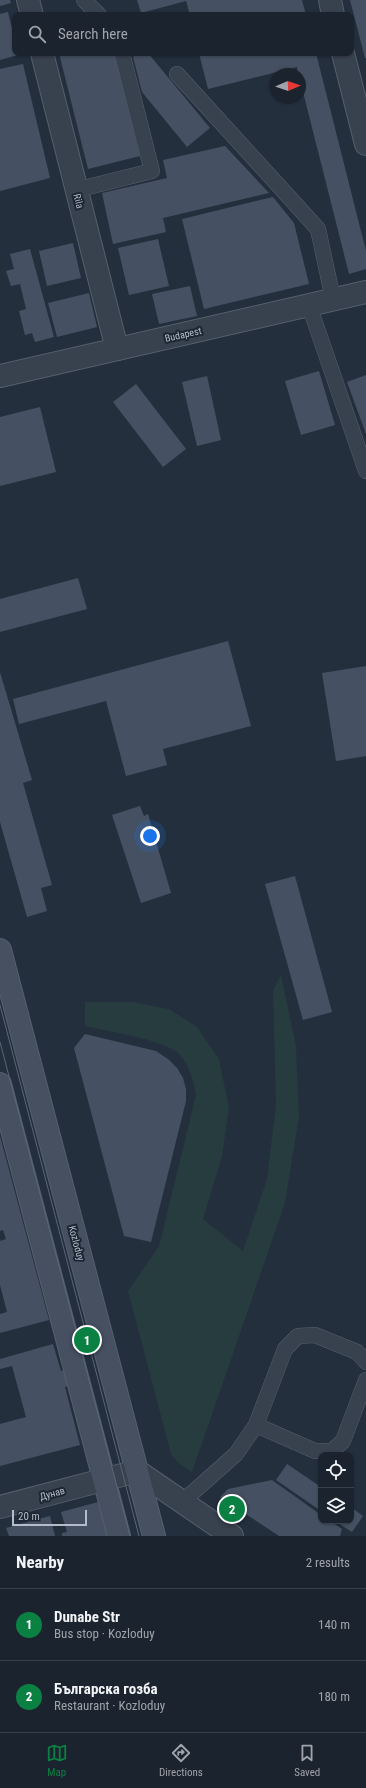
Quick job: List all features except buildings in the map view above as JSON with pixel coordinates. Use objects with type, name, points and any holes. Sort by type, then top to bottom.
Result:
[{"type":"main road","name":"Kozloduy","points":[[0,950],[154,1536]]},
{"type":"main road","points":[[0,1084],[119,1536]]},
{"type":"street","points":[[28,0],[31,12]]},
{"type":"street","points":[[330,0],[332,12]]},
{"type":"street","name":"Rila","points":[[43,56],[117,349]]},
{"type":"street","points":[[344,56],[366,144]]},
{"type":"street","name":"Budapest","points":[[0,376],[366,292]]},
{"type":"street","points":[[137,1471],[232,1536]]},
{"type":"street","name":"Дунав","points":[[0,1507],[137,1471]]},
{"type":"lane","points":[[84,0],[96,12]]},
{"type":"lane","points":[[76,190],[152,170],[123,56]]},
{"type":"lane","points":[[177,74],[318,229],[333,299]]},
{"type":"lane","points":[[309,305],[366,471]]},
{"type":"lane","points":[[182,1502],[236,1454],[256,1425],[285,1349],[298,1336],[315,1335],[357,1352],[366,1362]]},
{"type":"lane","points":[[256,1425],[315,1451],[332,1451],[343,1441],[366,1380]]},
{"type":"green space","points":[[281,975],[296,1046],[299,1116],[285,1203],[192,1472],[178,1463],[171,1454],[128,1291],[159,1246],[196,1095],[195,1090],[191,1074],[186,1064],[180,1055],[173,1050],[163,1045],[121,1033],[85,1026],[85,1002],[132,1002],[169,1009],[197,1027],[219,1059],[229,1108],[222,1156],[203,1219],[243,1251],[267,1179],[276,1104],[273,990]]},
{"type":"tram line","points":[[0,1005],[139,1536]]},
{"type":"tram line","points":[[0,1042],[130,1536]]},
{"type":"place","name":"Dunabe Str","points":[[87,1340]]},
{"type":"place","name":"Българска гозба","points":[[232,1509]]}]
